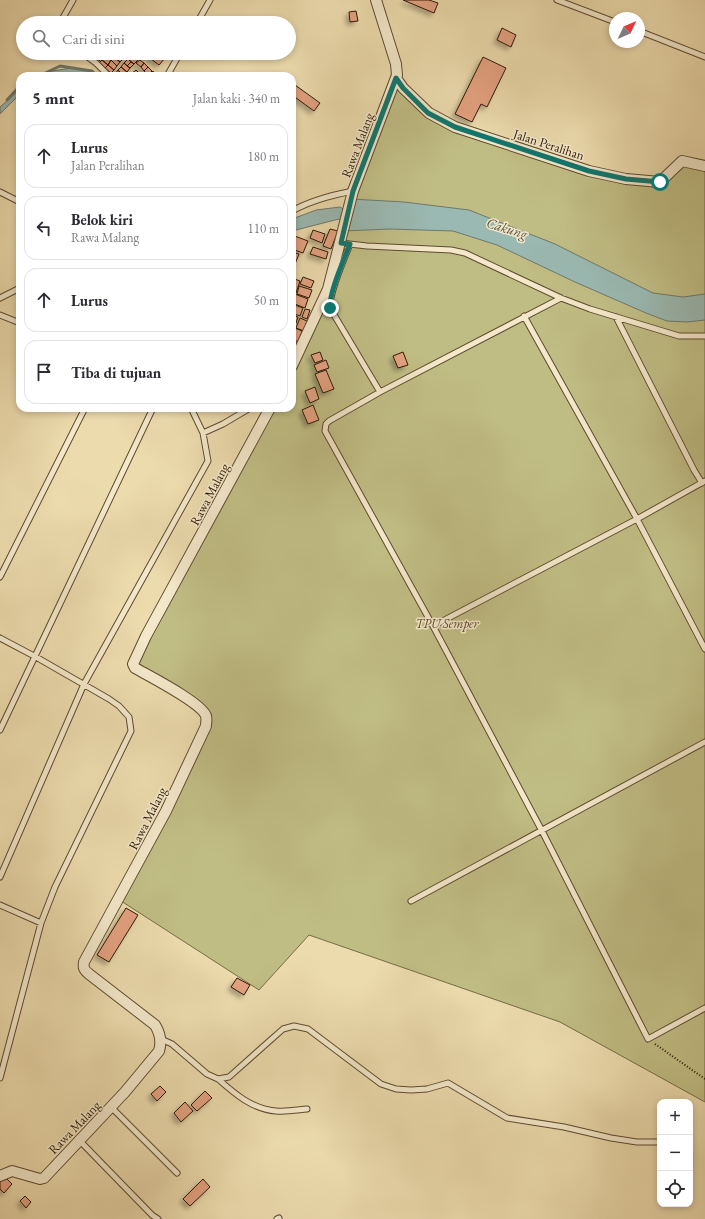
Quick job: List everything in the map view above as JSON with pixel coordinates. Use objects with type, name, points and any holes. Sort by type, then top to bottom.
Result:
[{"type":"street","name":"Rawa Malang","points":[[296,353],[328,289],[345,244],[343,231],[352,194],[396,78],[396,64],[376,0]]},
{"type":"street","name":"Jalan Peralihan","points":[[396,78],[403,88],[428,113],[455,127],[589,171],[626,179],[660,182],[682,161],[705,166]]},
{"type":"street","name":"Rawa Malang","points":[[0,1176],[12,1171],[40,1179],[44,1178],[111,1107],[159,1051],[161,1039],[155,1025],[84,970],[84,962],[166,811],[206,726],[206,716],[189,699],[135,668],[133,664],[146,636],[268,412]]},
{"type":"lane","points":[[64,16],[73,0]]},
{"type":"lane","points":[[201,16],[210,0]]},
{"type":"lane","points":[[557,0],[609,20]]},
{"type":"lane","points":[[645,33],[705,57]]},
{"type":"lane","points":[[92,60],[104,72]]},
{"type":"lane","points":[[169,72],[176,60]]},
{"type":"lane","points":[[0,192],[16,200]]},
{"type":"lane","points":[[296,209],[302,205],[333,195],[352,194]]},
{"type":"lane","points":[[380,392],[330,308],[345,244],[391,248],[451,250],[465,253],[561,298],[616,317],[679,336],[705,336]]},
{"type":"lane","points":[[0,298],[16,290]]},
{"type":"lane","points":[[561,298],[380,392],[329,421],[326,424],[324,431],[433,626],[542,831],[648,1039],[705,1008]]},
{"type":"lane","points":[[0,316],[16,322]]},
{"type":"lane","points":[[524,316],[637,519],[705,650]]},
{"type":"lane","points":[[433,626],[637,519],[704,482],[694,470],[616,317]]},
{"type":"lane","points":[[0,577],[83,412]]},
{"type":"lane","points":[[0,730],[151,412]]},
{"type":"lane","points":[[0,877],[84,684],[208,461],[203,434],[193,412]]},
{"type":"lane","points":[[203,434],[243,412]]},
{"type":"lane","points":[[0,638],[84,684],[119,706],[129,717],[131,731],[55,887],[41,923],[0,1078]]},
{"type":"lane","points":[[411,901],[705,742]]},
{"type":"lane","points":[[0,905],[41,923]]},
{"type":"lane","points":[[218,1078],[229,1077],[283,1029],[294,1026],[308,1029],[381,1084],[410,1090],[427,1089],[448,1083],[507,1118],[564,1127],[611,1138],[637,1142],[657,1142]]},
{"type":"lane","points":[[161,1039],[172,1044],[207,1074],[218,1078],[239,1097],[260,1108],[277,1111],[307,1109]]},
{"type":"lane","points":[[111,1107],[177,1173]]},
{"type":"lane","points":[[79,1140],[152,1215],[158,1219]]},
{"type":"path","points":[[648,1039],[705,1079]]},
{"type":"green space","name":"TPU Semper","points":[[396,78],[429,113],[589,171],[659,182],[682,161],[705,166],[705,1102],[560,1022],[309,935],[259,990],[118,899],[206,716],[133,664],[268,412],[296,412],[296,357],[328,289],[348,213]]},
{"type":"water","points":[[71,68],[92,72],[50,72]]},
{"type":"water","points":[[16,93],[16,98],[0,114],[0,107]]},
{"type":"water","points":[[351,199],[404,202],[469,210],[555,244],[653,293],[683,297],[705,294],[705,320],[687,322],[667,321],[575,282],[497,245],[453,231],[390,229],[343,231]]},
{"type":"water","points":[[340,207],[346,211],[344,223],[339,219],[296,230],[296,218],[316,210]]},
{"type":"building","points":[[403,0],[429,0],[438,3],[434,13]]},
{"type":"building","points":[[356,11],[358,21],[350,22],[349,12]]},
{"type":"building","points":[[502,28],[516,35],[511,47],[497,40]]},
{"type":"building","points":[[483,57],[506,68],[487,107],[481,104],[472,122],[455,114]]},
{"type":"building","points":[[102,60],[111,60],[108,65]]},
{"type":"building","points":[[102,60],[108,65],[105,68],[99,63]]},
{"type":"building","points":[[111,60],[118,60],[120,62],[117,66]]},
{"type":"building","points":[[111,60],[117,66],[114,70],[108,65]]},
{"type":"building","points":[[127,60],[131,62],[127,66],[124,63]]},
{"type":"building","points":[[129,60],[138,60],[134,64]]},
{"type":"building","points":[[140,60],[144,63],[141,67],[136,63]]},
{"type":"building","points":[[152,60],[163,60],[159,65]]},
{"type":"building","points":[[131,62],[134,64],[130,68],[127,66]]},
{"type":"building","points":[[124,63],[130,68],[127,72],[121,67]]},
{"type":"building","points":[[144,63],[148,67],[144,71],[141,67]]},
{"type":"building","points":[[108,65],[114,70],[110,72],[105,68]]},
{"type":"building","points":[[121,67],[127,72],[120,72],[118,70]]},
{"type":"building","points":[[148,67],[152,71],[145,72],[144,71]]},
{"type":"building","points":[[296,86],[320,103],[314,111],[296,98]]},
{"type":"building","points":[[330,229],[338,231],[331,249],[323,246]]},
{"type":"building","points":[[313,230],[325,234],[322,243],[310,238]]},
{"type":"building","points":[[296,236],[308,241],[303,253],[296,250]]},
{"type":"building","points":[[313,247],[328,252],[326,259],[310,254]]},
{"type":"building","points":[[296,253],[299,254],[296,262]]},
{"type":"building","points":[[303,277],[314,281],[311,288],[300,284]]},
{"type":"building","points":[[296,280],[300,281],[296,293]]},
{"type":"building","points":[[299,286],[312,290],[309,298],[297,294]]},
{"type":"building","points":[[296,294],[308,299],[305,308],[296,305]]},
{"type":"building","points":[[296,305],[303,308],[300,316],[296,314]]},
{"type":"building","points":[[305,309],[310,310],[307,319],[302,317]]},
{"type":"building","points":[[300,318],[307,321],[304,331],[296,328]]},
{"type":"building","points":[[296,328],[302,331],[299,342],[296,341]]},
{"type":"building","points":[[296,342],[300,344],[296,354]]},
{"type":"building","points":[[320,352],[323,360],[315,363],[311,355]]},
{"type":"building","points":[[403,352],[408,365],[398,368],[393,356]]},
{"type":"building","points":[[326,360],[329,368],[317,372],[314,365]]},
{"type":"building","points":[[326,370],[334,389],[323,393],[315,374]]},
{"type":"building","points":[[315,387],[319,399],[310,403],[305,391]]},
{"type":"building","points":[[313,405],[319,420],[308,424],[302,410]]},
{"type":"building","points":[[126,908],[138,915],[109,962],[97,955]]},
{"type":"building","points":[[237,978],[250,985],[244,995],[231,987]]},
{"type":"building","points":[[160,1086],[166,1092],[157,1101],[151,1094]]},
{"type":"building","points":[[205,1091],[212,1098],[197,1111],[191,1105]]},
{"type":"building","points":[[185,1102],[193,1111],[181,1122],[174,1113]]},
{"type":"building","points":[[4,1176],[12,1184],[4,1193],[0,1189],[0,1180]]},
{"type":"building","points":[[203,1179],[210,1187],[190,1206],[183,1199]]},
{"type":"building","points":[[25,1196],[31,1202],[26,1208],[20,1201]]},
{"type":"waterway","name":"Cakung","points":[[47,72],[60,66],[93,72]]},
{"type":"waterway","name":"Cakung","points":[[7,100],[16,90]]},
{"type":"route","points":[[330,308],[331,298],[350,244],[341,243],[353,191],[396,78],[403,88],[428,113],[455,127],[589,171],[626,179],[660,182]]}]
